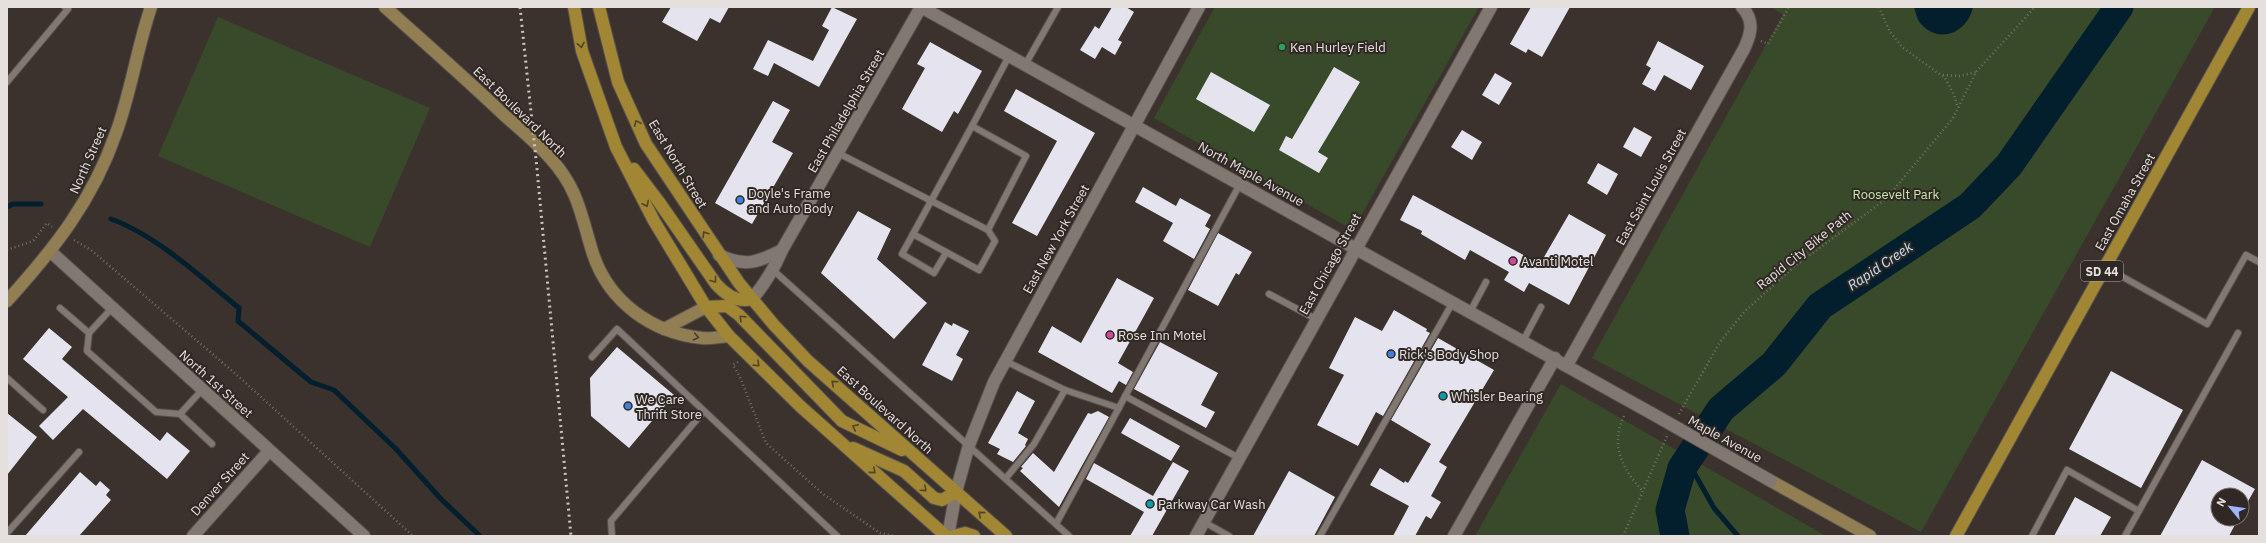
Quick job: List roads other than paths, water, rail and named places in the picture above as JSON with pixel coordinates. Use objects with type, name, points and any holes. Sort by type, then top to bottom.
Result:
[{"type":"main road","points":[[574,7],[582,51],[616,147],[654,221],[706,307],[729,336],[800,406],[947,536]]},
{"type":"main road","name":"East North Street","points":[[599,7],[618,82],[646,144],[719,255],[752,299]]},
{"type":"main road","name":"East Omaha Street","points":[[1956,536],[2249,7]]},
{"type":"main road","points":[[616,147],[659,202],[723,292],[745,301],[752,299]]},
{"type":"main road","name":"East Boulevard North","points":[[752,299],[808,361],[1006,536]]},
{"type":"main road","points":[[706,307],[727,306],[739,315],[842,421],[915,456]]},
{"type":"main road","points":[[842,443],[904,470],[934,498],[942,500],[956,492]]},
{"type":"main road","points":[[954,536],[965,533],[974,536]]},
{"type":"street","name":"North Street","points":[[7,302],[51,252],[64,234],[84,203],[109,154],[117,131],[151,7]]},
{"type":"street","name":"East Boulevard North","points":[[385,7],[472,84],[550,157],[562,172],[578,200],[600,272],[609,286],[633,312],[664,329],[701,338],[729,336]]},
{"type":"street","name":"North Maple Avenue","points":[[921,7],[1567,365]]},
{"type":"street","name":"East Philadelphia Street","points":[[752,299],[763,287],[773,270],[782,250],[921,7]]},
{"type":"street","name":"East New York Street","points":[[947,536],[956,492],[969,445],[994,382],[1199,7]]},
{"type":"street","name":"East Chicago Street","points":[[1196,536],[1355,248],[1491,7]]},
{"type":"street","name":"East Saint Louis Street","points":[[1567,365],[1749,37],[1752,30],[1750,20],[1742,7]]},
{"type":"street","points":[[719,255],[740,263],[747,263],[761,261],[782,250]]},
{"type":"street","name":"North 1st Street","points":[[51,252],[364,536]]},
{"type":"street","points":[[664,329],[706,307]]},
{"type":"street","points":[[1454,536],[1555,358]]},
{"type":"street","name":"Maple Avenue","points":[[1567,365],[1870,536]]},
{"type":"street","name":"Denver Street","points":[[193,536],[269,451]]},
{"type":"lane","points":[[7,82],[68,9],[65,7]]},
{"type":"lane","points":[[1025,65],[1058,7]]},
{"type":"lane","points":[[946,252],[934,273],[902,254],[1009,56]]},
{"type":"lane","points":[[972,126],[1026,156],[988,230]]},
{"type":"lane","points":[[838,153],[931,199],[988,230],[995,240],[979,270],[913,234]]},
{"type":"lane","points":[[1056,524],[1240,184]]},
{"type":"lane","points":[[2105,267],[2207,324],[2246,255],[2259,262]]},
{"type":"lane","points":[[773,270],[1069,536]]},
{"type":"lane","points":[[1470,312],[1486,282]]},
{"type":"lane","points":[[1268,294],[1316,319]]},
{"type":"lane","points":[[1320,536],[1453,302]]},
{"type":"lane","points":[[1523,341],[1541,306]]},
{"type":"lane","points":[[60,308],[89,333]]},
{"type":"lane","points":[[112,308],[89,333],[88,351],[156,412],[180,414],[212,444]]},
{"type":"lane","points":[[592,357],[617,329],[837,536]]},
{"type":"lane","points":[[2125,536],[2238,333]]},
{"type":"lane","points":[[1005,361],[1065,390],[1119,408]]},
{"type":"lane","points":[[7,378],[43,410]]},
{"type":"lane","points":[[180,414],[202,390]]},
{"type":"lane","points":[[1006,478],[1034,444],[1065,390]]},
{"type":"lane","points":[[1125,396],[1239,458]]},
{"type":"lane","points":[[612,536],[611,521],[704,411]]},
{"type":"lane","points":[[7,533],[79,452]]},
{"type":"lane","points":[[2032,536],[2067,470],[2139,511]]},
{"type":"lane","points":[[1204,522],[1229,536]]},
{"type":"water","points":[[1914,7],[1973,7],[1970,16],[1959,29],[1952,33],[1936,34],[1921,24]]},
{"type":"waterway","name":"Rapid Creek","points":[[1675,536],[1670,510],[1682,468],[1721,409],[1774,364],[1820,306],[1970,206],[2009,165],[2119,7]]},
{"type":"waterway","points":[[7,207],[13,204],[41,204]]},
{"type":"waterway","points":[[111,219],[128,226],[162,246],[239,308],[238,321],[311,382],[334,390],[396,449],[441,499],[480,536]]},
{"type":"waterway","points":[[1687,460],[1714,508],[1738,536]]},
{"type":"railway","points":[[520,7],[537,169],[571,536]]},
{"type":"place","name":"Ken Hurley Field","points":[[1282,47]]},
{"type":"place","name":"Doyle's Frame and Auto Body","points":[[740,200]]},
{"type":"place","name":"Avanti Motel","points":[[1513,261]]},
{"type":"place","name":"Rose Inn Motel","points":[[1110,335]]},
{"type":"place","name":"Rick's Body Shop","points":[[1391,354]]},
{"type":"place","name":"Whisler Bearing","points":[[1443,396]]},
{"type":"place","name":"We Care Thrift Store","points":[[628,406]]},
{"type":"place","name":"Parkway Car Wash","points":[[1150,504]]},
{"type":"park label","name":"Roosevelt Park","points":[[1896,194]]}]
